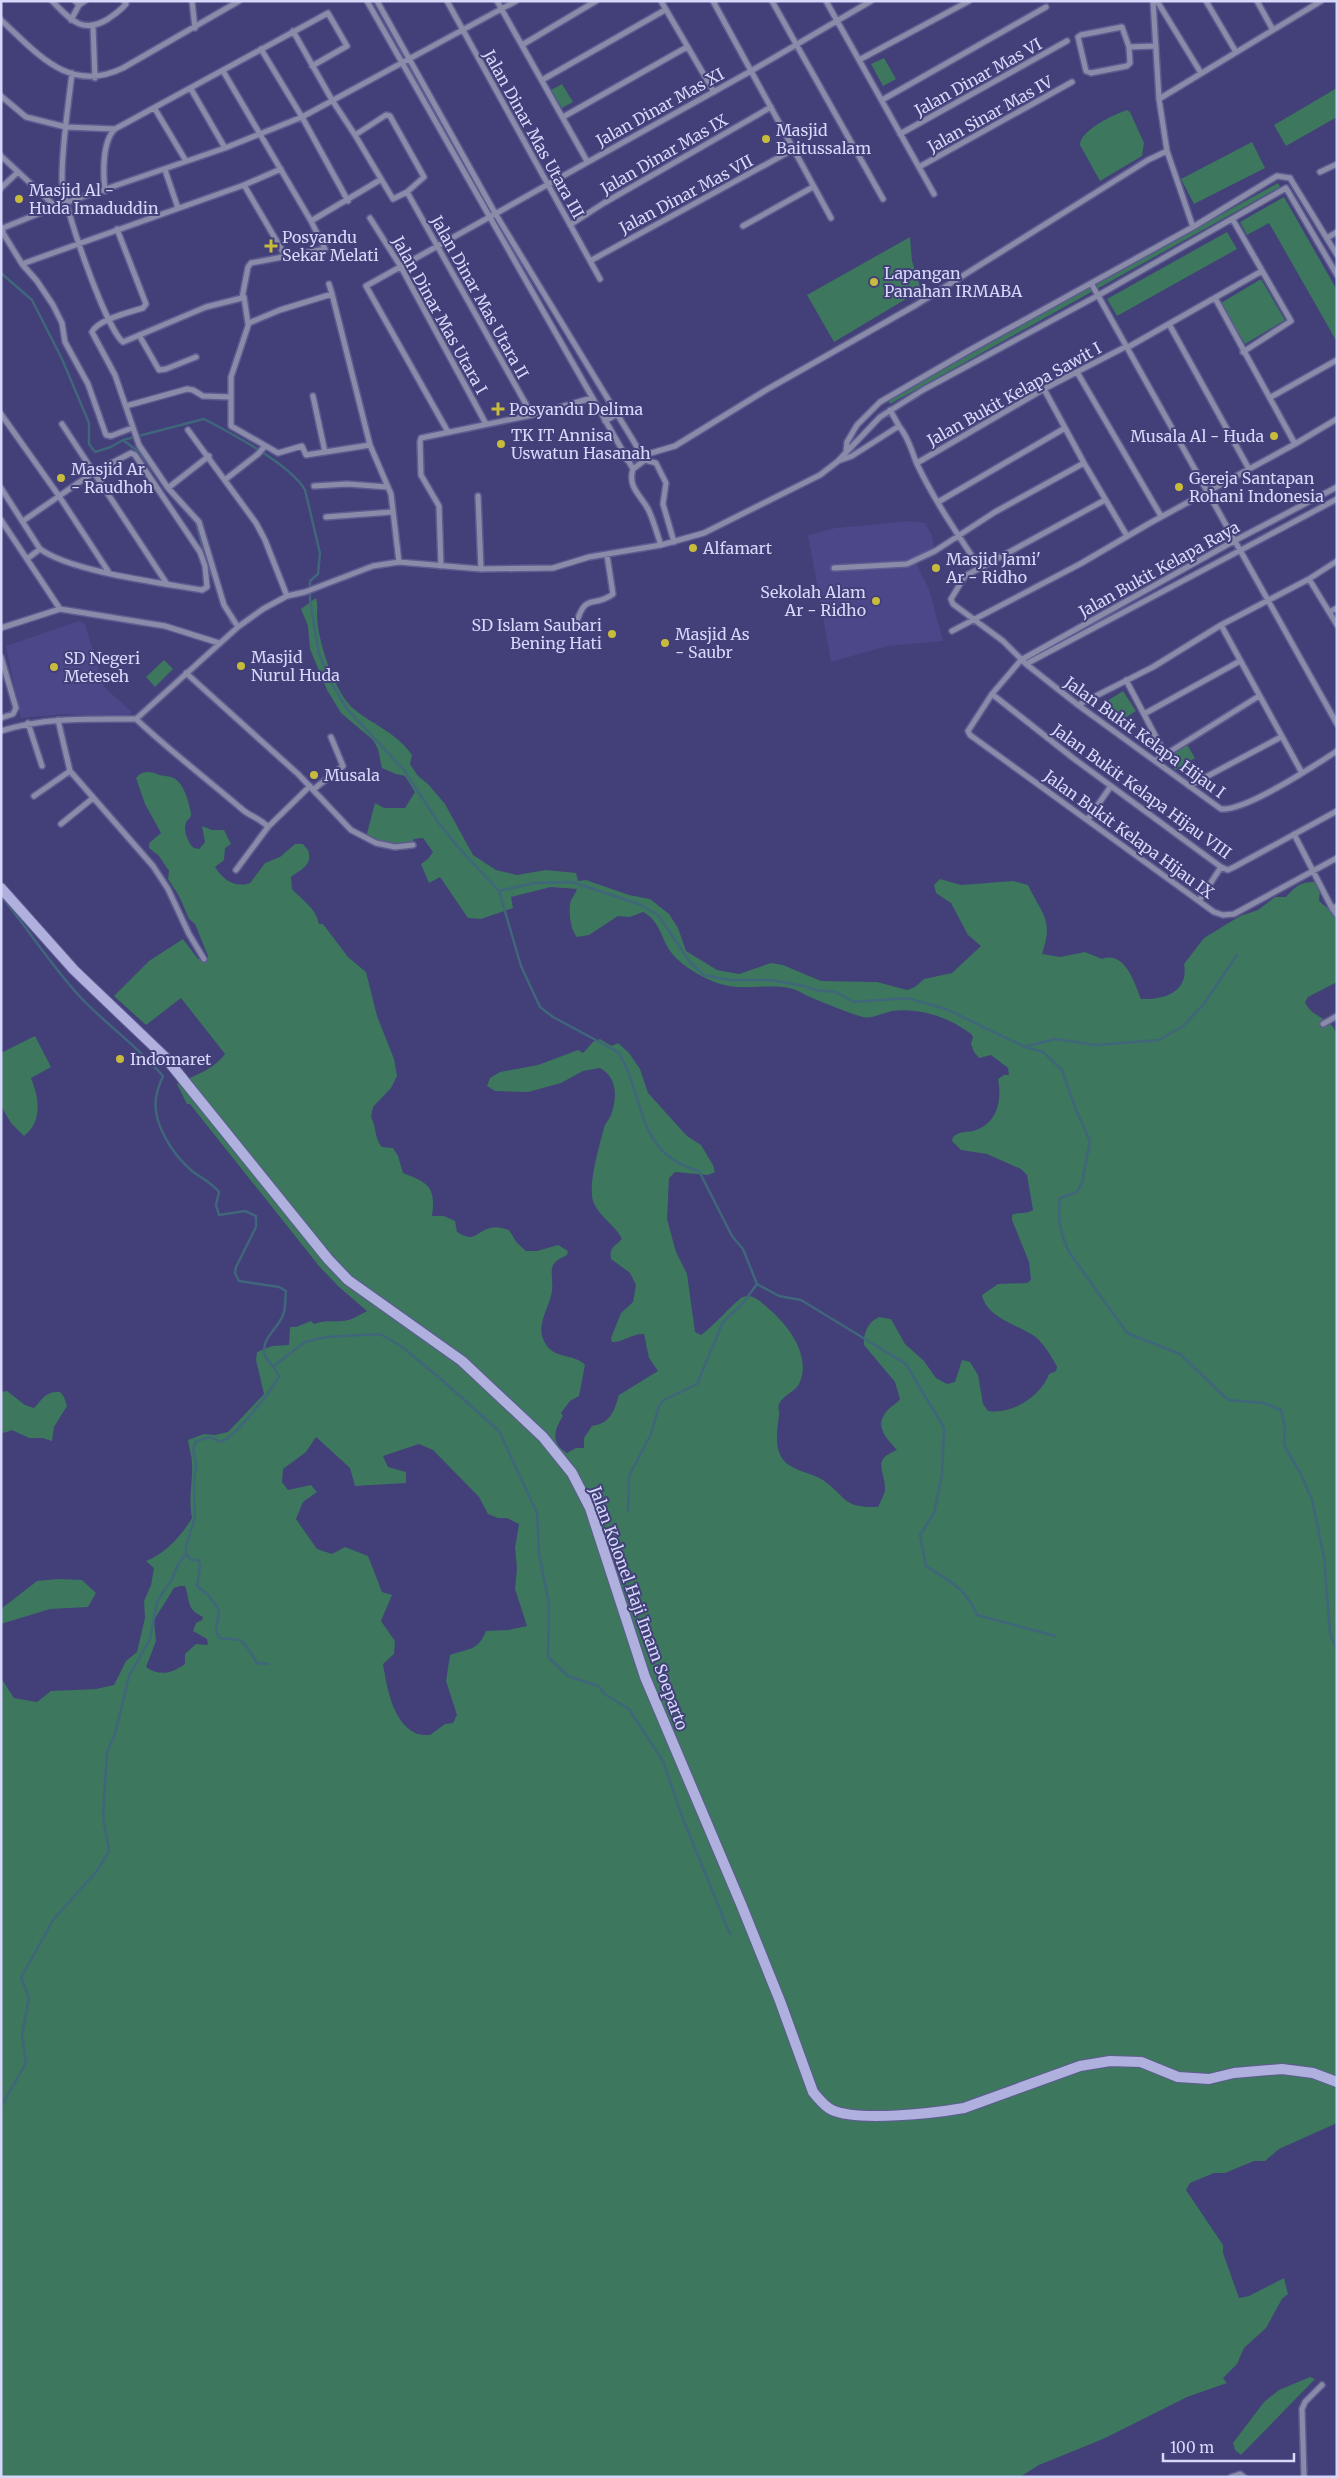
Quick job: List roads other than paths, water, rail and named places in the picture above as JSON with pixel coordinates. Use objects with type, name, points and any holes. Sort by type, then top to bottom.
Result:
[{"type":"main road","name":"Jalan Kolonel Haji Imam Soeparto","points":[[1,888],[74,970],[164,1057],[328,1259],[348,1280],[462,1361],[544,1437],[572,1473],[590,1508],[645,1677],[748,1922],[813,2092],[821,2103],[830,2110],[849,2115],[945,2111],[964,2108],[1080,2066],[1110,2061],[1141,2062],[1178,2076],[1209,2079],[1234,2073],[1282,2069],[1313,2072],[1337,2082]]},
{"type":"street","points":[[52,1],[71,20],[87,26],[94,26],[120,11],[126,4],[124,1]]},
{"type":"street","points":[[71,20],[77,3],[85,1]]},
{"type":"street","points":[[192,1],[195,28]]},
{"type":"street","points":[[1,20],[42,58],[72,74],[95,78],[109,76],[239,1]]},
{"type":"street","points":[[367,1],[633,469],[632,484],[649,511],[662,545]]},
{"type":"street","points":[[377,1],[495,213],[644,458],[656,464],[663,476],[666,487],[663,504],[674,542]]},
{"type":"street","name":"Jalan Dinar Mas Utara III","points":[[447,1],[600,279]]},
{"type":"street","points":[[497,1],[587,161]]},
{"type":"street","points":[[132,430],[111,436],[106,435],[88,384],[66,342],[62,323],[37,281],[22,264],[3,233],[3,228],[65,203],[225,148],[302,116],[516,1]]},
{"type":"street","points":[[522,45],[596,1]]},
{"type":"street","points":[[661,1],[714,92]]},
{"type":"street","points":[[713,1],[831,218]]},
{"type":"street","points":[[772,1],[883,199]]},
{"type":"street","points":[[826,1],[934,194]]},
{"type":"street","name":"Jalan Dinar Mas XI","points":[[448,432],[366,287],[587,161],[751,72],[871,1]]},
{"type":"street","points":[[859,60],[969,1]]},
{"type":"street","points":[[1155,1],[1158,99],[1167,151],[1193,227]]},
{"type":"street","points":[[1155,1],[1201,73]]},
{"type":"street","points":[[1206,1],[1236,52]]},
{"type":"street","points":[[1256,1],[1273,30]]},
{"type":"street","points":[[1304,1],[1309,8]]},
{"type":"street","points":[[1158,99],[1321,1]]},
{"type":"street","points":[[882,100],[1046,7]]},
{"type":"street","points":[[542,80],[665,10]]},
{"type":"street","points":[[104,191],[103,168],[105,153],[111,134],[115,129],[155,109],[293,31],[327,14],[332,15],[347,46],[312,66]]},
{"type":"street","points":[[94,26],[95,78]]},
{"type":"street","points":[[1122,27],[1129,48],[1130,63],[1127,66],[1091,73],[1086,71],[1078,38],[1081,35],[1122,27]]},
{"type":"street","points":[[293,31],[392,199],[407,192],[424,177],[390,116],[386,115],[355,135]]},
{"type":"street","name":"Jalan Dinar Mas VI","points":[[900,134],[1067,41]]},
{"type":"street","points":[[1129,48],[1156,46]]},
{"type":"street","points":[[563,117],[687,47]]},
{"type":"street","points":[[261,49],[302,116],[348,201]]},
{"type":"street","points":[[223,71],[311,221],[324,250],[251,263],[248,267],[244,297],[248,324],[231,377],[231,426],[262,450],[278,453],[302,446],[306,456],[370,445]]},
{"type":"street","points":[[72,74],[62,181],[65,203],[108,320],[123,342],[206,306],[244,297]]},
{"type":"street","name":"Jalan Sinar Mas IV","points":[[919,167],[1072,82]]},
{"type":"street","points":[[191,89],[225,148]]},
{"type":"street","points":[[1,96],[26,117],[66,127],[115,129]]},
{"type":"street","name":"Jalan Dinar Mas IX","points":[[570,225],[604,203],[771,107]]},
{"type":"street","points":[[155,109],[186,161]]},
{"type":"street","name":"Jalan Dinar Mas VII","points":[[590,261],[794,149]]},
{"type":"street","points":[[627,460],[644,458],[675,446],[766,390],[916,305],[1148,160],[1167,151]]},
{"type":"street","points":[[1,156],[56,207]]},
{"type":"street","points":[[1320,172],[1337,164]]},
{"type":"street","points":[[22,264],[244,185],[281,168]]},
{"type":"street","points":[[165,170],[178,208]]},
{"type":"street","points":[[1,188],[18,172]]},
{"type":"street","points":[[846,452],[850,436],[874,406],[968,351],[1193,227],[1278,176],[1290,178],[1335,248],[1337,255]]},
{"type":"street","points":[[1,731],[28,723],[58,720],[136,719],[219,643],[263,609],[286,596],[305,592],[372,566],[399,562],[481,569],[553,568],[589,557],[662,545],[704,533],[820,475],[837,462],[890,410],[930,385],[1097,296],[1233,220],[1286,188],[1290,178]]},
{"type":"street","points":[[311,221],[348,201],[380,180]]},
{"type":"street","points":[[244,185],[286,257]]},
{"type":"street","points":[[743,226],[813,187]]},
{"type":"street","points":[[1286,188],[1337,275]]},
{"type":"street","name":"Jalan Dinar Mas Utara II","points":[[407,192],[532,415]]},
{"type":"street","name":"Jalan Dinar Mas Utara I","points":[[370,218],[401,267],[486,424]]},
{"type":"street","points":[[1233,220],[1292,321],[1243,352]]},
{"type":"street","points":[[117,230],[146,304],[143,308],[108,320],[93,329],[92,332],[115,375],[138,445],[168,488],[199,522],[224,605],[238,627]]},
{"type":"street","points":[[1327,238],[1337,232]]},
{"type":"street","name":"Jalan Bukit Kelapa Sawit I","points":[[917,463],[1044,390],[1124,347],[1130,346],[1262,271]]},
{"type":"street","points":[[1091,283],[1124,347],[1337,724]]},
{"type":"street","points":[[329,284],[370,445],[391,494],[399,562]]},
{"type":"street","points":[[248,324],[280,310],[332,294]]},
{"type":"street","points":[[1215,298],[1243,352],[1271,397],[1295,444]]},
{"type":"street","points":[[1169,324],[1249,469]]},
{"type":"street","points":[[139,335],[160,370],[196,357]]},
{"type":"street","points":[[1271,397],[1337,360]]},
{"type":"street","points":[[1077,372],[1161,516]]},
{"type":"street","points":[[126,406],[186,389],[193,390],[202,396],[230,397]]},
{"type":"street","points":[[1044,390],[1127,536]]},
{"type":"street","points":[[313,396],[324,452]]},
{"type":"street","points":[[441,566],[439,506],[438,500],[428,490],[421,475],[420,442],[422,438],[532,415],[592,398]]},
{"type":"street","points":[[890,410],[912,447],[917,463],[938,502],[980,568],[1105,500]]},
{"type":"street","points":[[1,414],[59,496],[108,572]]},
{"type":"street","points":[[605,421],[617,414]]},
{"type":"street","points":[[952,631],[1080,564],[1161,516],[1295,444],[1337,419]]},
{"type":"street","points":[[62,424],[167,584]]},
{"type":"street","points":[[837,462],[852,456],[899,426]]},
{"type":"street","points":[[938,502],[1065,428]]},
{"type":"street","points":[[188,430],[226,478],[265,540],[286,596]]},
{"type":"street","points":[[226,478],[262,450]]},
{"type":"street","points":[[1,488],[40,549],[61,560],[167,584],[202,590],[207,587],[203,558],[188,532],[135,455],[127,453],[94,472],[23,522]]},
{"type":"street","points":[[168,488],[209,456]]},
{"type":"street","points":[[633,469],[644,458]]},
{"type":"street","points":[[834,568],[907,564],[959,537],[995,512],[1084,462]]},
{"type":"street","points":[[314,486],[347,484],[388,487]]},
{"type":"street","name":"Jalan Bukit Kelapa Raya","points":[[1021,660],[1234,541],[1337,487]]},
{"type":"street","points":[[478,496],[481,569]]},
{"type":"street","name":"Jalan Bukit Kelapa Raya","points":[[1026,664],[1337,499]]},
{"type":"street","points":[[326,517],[392,512]]},
{"type":"street","points":[[1,520],[60,609]]},
{"type":"street","points":[[27,559],[40,549]]},
{"type":"street","points":[[576,624],[580,609],[585,604],[614,594],[608,554]]},
{"type":"street","points":[[1078,705],[1126,680],[1221,625],[1309,579],[1337,561]]},
{"type":"street","name":"Jalan Bukit Kelapa Hijau I","points":[[980,568],[965,576],[951,599],[956,607],[1002,641],[1021,660],[1078,705],[1221,809],[1227,810],[1257,797],[1302,773],[1337,751]]},
{"type":"street","points":[[1309,579],[1337,625]]},
{"type":"street","points":[[1118,606],[1122,613]]},
{"type":"street","points":[[1329,612],[1337,608]]},
{"type":"street","points":[[1,628],[60,609],[165,626],[219,643]]},
{"type":"street","points":[[1221,625],[1302,773]]},
{"type":"street","points":[[1,657],[16,710],[13,714],[1,718]]},
{"type":"street","points":[[992,694],[1021,660]]},
{"type":"street","points":[[1144,714],[1240,661]]},
{"type":"street","points":[[186,673],[312,788],[351,830],[376,843],[395,847],[413,845]]},
{"type":"street","points":[[1126,680],[1165,754]]},
{"type":"street","name":"Jalan Bukit Kelapa Hijau IX","points":[[992,694],[968,731],[970,735],[1214,912],[1223,915],[1234,914],[1337,858]]},
{"type":"street","name":"Jalan Bukit Kelapa Hijau VIII","points":[[992,694],[1221,868],[1228,870],[1337,811]]},
{"type":"street","points":[[1155,761],[1259,696]]},
{"type":"street","points":[[136,719],[167,748],[198,770],[249,816],[263,822],[268,827]]},
{"type":"street","points":[[58,720],[70,771],[153,866],[168,889],[188,934],[204,959]]},
{"type":"street","points":[[28,723],[42,766]]},
{"type":"street","points":[[236,870],[268,827],[312,788],[343,766],[331,737]]},
{"type":"street","points":[[1189,786],[1281,737]]},
{"type":"street","points":[[34,796],[70,771]]},
{"type":"street","points":[[1088,819],[1111,786]]},
{"type":"street","points":[[61,824],[93,798]]},
{"type":"street","points":[[1294,834],[1312,872],[1335,907],[1337,916]]},
{"type":"street","points":[[1199,901],[1221,868]]},
{"type":"street","points":[[1323,1024],[1337,1016]]},
{"type":"street","points":[[1304,2477],[1302,2409],[1305,2402],[1322,2385]]},
{"type":"street","points":[[1231,2477],[1240,2474],[1244,2477]]},
{"type":"waterway","points":[[1,273],[32,300],[62,359],[89,423],[89,444],[95,452],[111,447],[123,440],[204,419],[259,450],[298,480],[305,490],[320,553],[318,574],[310,581],[310,600],[319,654],[332,684],[347,709],[404,770],[438,822],[457,846],[499,891],[521,966],[540,1007],[553,1017],[618,1052],[627,1069],[645,1122],[653,1138],[663,1152],[678,1163],[699,1171],[732,1236],[743,1249],[757,1284],[779,1296],[801,1300],[906,1364],[944,1428],[942,1474],[934,1513],[920,1535],[926,1566],[962,1591],[977,1615],[1055,1636]]},
{"type":"waterway","points":[[123,440],[139,452],[175,500],[196,523],[208,567],[214,580]]},
{"type":"waterway","points":[[228,615],[231,623]]},
{"type":"waterway","points":[[499,891],[534,883],[572,882],[639,904],[658,915],[690,962],[704,975],[730,980],[771,980],[815,990],[836,992],[854,1002],[907,998],[946,1009],[1025,1047],[1043,1052],[1062,1070],[1076,1110],[1090,1141],[1082,1183],[1077,1192],[1060,1198],[1060,1225],[1063,1239],[1069,1252],[1127,1333],[1180,1354],[1228,1400],[1264,1403],[1281,1410],[1285,1428],[1284,1445],[1301,1474],[1312,1500],[1324,1557],[1330,1634],[1337,1650]]},
{"type":"waterway","points":[[1,896],[73,989],[163,1076],[156,1098],[156,1108],[157,1118],[165,1138],[185,1164],[213,1185],[219,1192],[216,1205],[219,1215],[245,1211],[256,1216],[256,1227],[236,1267],[235,1273],[239,1281],[279,1287],[286,1291],[283,1315],[266,1340],[264,1350],[266,1358],[279,1377],[253,1412],[228,1438],[220,1441],[211,1437],[196,1441],[193,1450],[196,1463],[194,1487],[195,1517],[186,1546],[186,1554],[191,1560],[198,1560],[200,1565],[197,1586],[208,1595],[219,1610],[216,1632],[220,1638],[240,1640],[257,1663],[268,1664]]},
{"type":"waterway","points":[[1027,1046],[1055,1039],[1096,1045],[1159,1040],[1183,1026],[1203,1005],[1237,955]]},
{"type":"waterway","points":[[628,1511],[629,1476],[651,1434],[659,1406],[664,1400],[697,1384],[723,1322],[743,1303],[757,1284]]},
{"type":"waterway","points":[[274,1366],[305,1342],[326,1337],[380,1334],[401,1346],[499,1431],[537,1513],[539,1554],[549,1603],[548,1657],[568,1676],[598,1686],[606,1695],[629,1709],[663,1761],[683,1819],[730,1934]]},
{"type":"waterway","points":[[1,2107],[26,2063],[22,2035],[29,1997],[21,1978],[53,1920],[97,1871],[109,1851],[103,1817],[107,1752],[115,1734],[129,1676],[150,1639],[157,1602],[186,1554]]},
{"type":"place","name":"Masjid Baitussalam","points":[[766,139]]},
{"type":"place","name":"Masjid Al - Huda Imaduddin","points":[[19,199]]},
{"type":"place","name":"Posyandu Sekar Melati","points":[[271,246]]},
{"type":"place","name":"Lapangan Panahan IRMABA","points":[[874,282]]},
{"type":"place","name":"Posyandu Delima","points":[[498,409]]},
{"type":"place","name":"Musala Al - Huda","points":[[1274,436]]},
{"type":"place","name":"TK IT Annisa Uswatun Hasanah","points":[[501,444]]},
{"type":"place","name":"Masjid Ar - Raudhoh","points":[[61,478]]},
{"type":"place","name":"Gereja Santapan Rohani Indonesia","points":[[1179,487]]},
{"type":"place","name":"Alfamart","points":[[693,548]]},
{"type":"place","name":"Masjid Jami' Ar - Ridho","points":[[936,568]]},
{"type":"place","name":"Sekolah Alam Ar - Ridho","points":[[876,601]]},
{"type":"place","name":"SD Islam Saubari Bening Hati","points":[[612,634]]},
{"type":"place","name":"Masjid As - Saubr","points":[[665,643]]},
{"type":"place","name":"Masjid Nurul Huda","points":[[241,666]]},
{"type":"place","name":"SD Negeri Meteseh","points":[[54,667]]},
{"type":"place","name":"Musala","points":[[314,775]]},
{"type":"place","name":"Indomaret","points":[[120,1059]]}]
